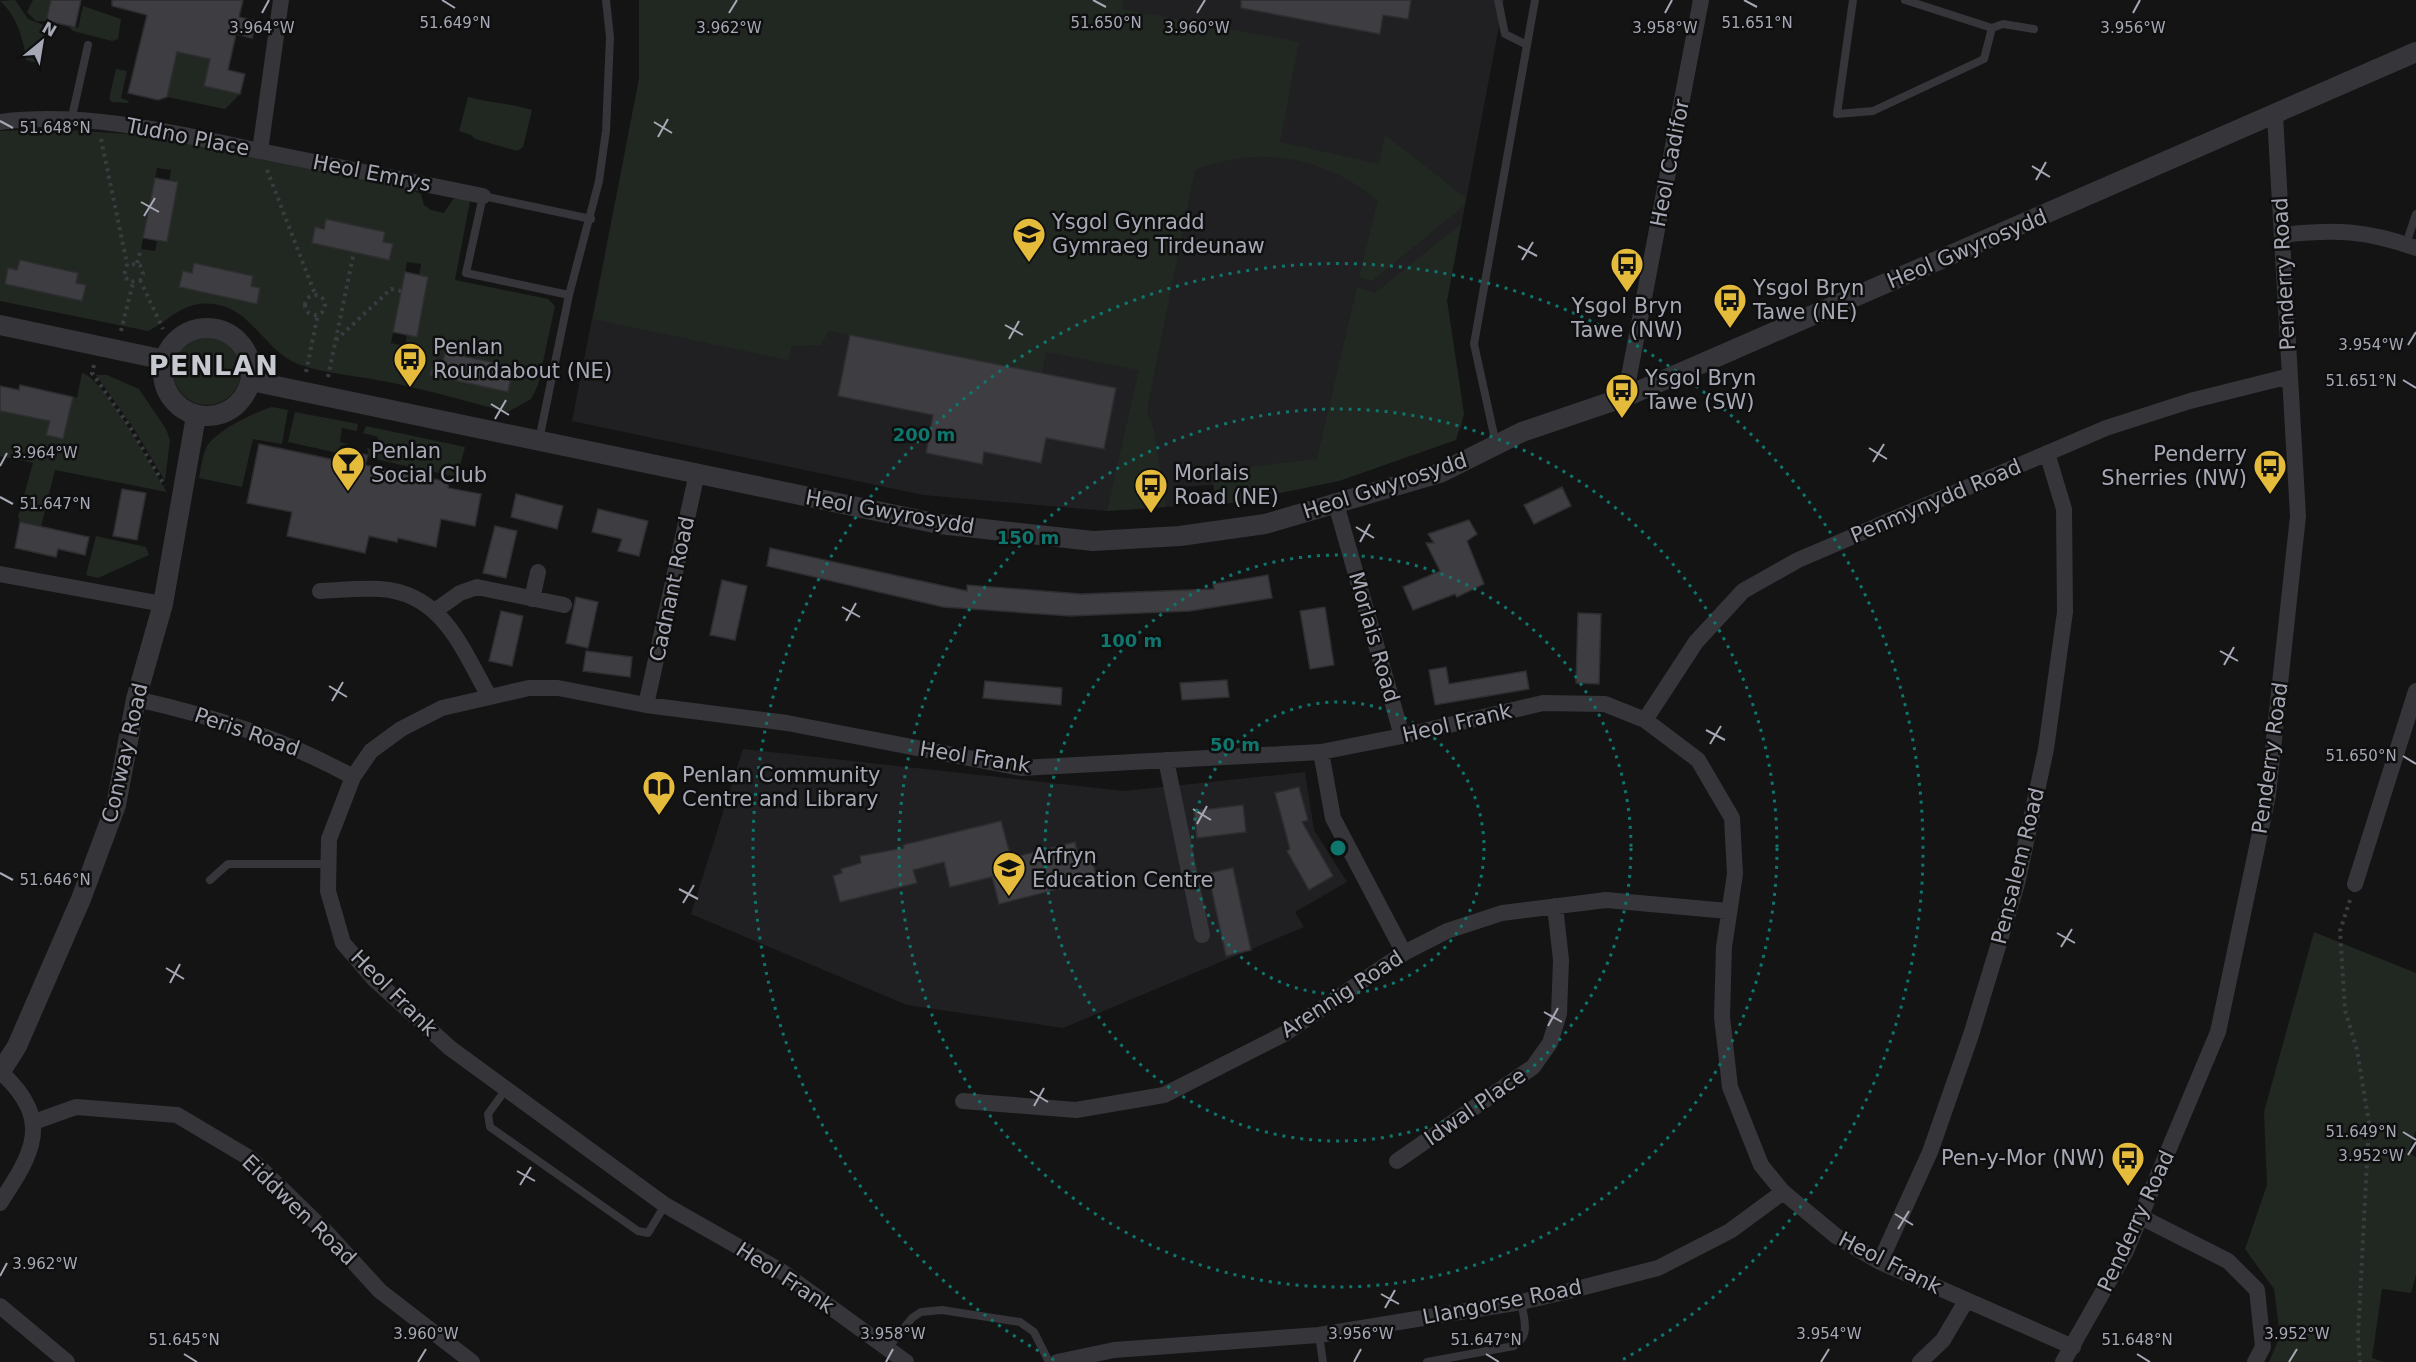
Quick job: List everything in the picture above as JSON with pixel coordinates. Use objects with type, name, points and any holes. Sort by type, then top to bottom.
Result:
[{"type":"street","name":"Tudno Place","points":[[0,122],[70,121],[139,125],[263,152],[281,0]]},
{"type":"street","name":"Heol Cadifor","points":[[1625,397],[1701,0]]},
{"type":"street","name":"Heol Gwyrosydd","points":[[252,381],[939,524],[1093,541],[1180,536],[1264,524],[1440,473],[1497,447],[1522,432],[1625,397],[2275,116],[2416,52]]},
{"type":"street","name":"Penderry Road","points":[[2063,1362],[2126,1251],[2218,1032],[2268,795],[2298,516],[2275,116]]},
{"type":"street","name":"Heol Emrys","points":[[263,152],[483,196]]},
{"type":"street","points":[[2282,235],[2331,230],[2388,238],[2411,246]]},
{"type":"street","points":[[0,325],[165,360]]},
{"type":"street","points":[[212,328],[226,332],[239,340],[250,359],[252,381],[246,395],[237,406],[224,414],[209,417],[196,416],[179,406],[167,391],[163,378],[165,360],[175,342],[185,333],[212,328]]},
{"type":"street","name":"Penmynydd Road","points":[[1645,720],[1696,642],[1743,591],[1798,560],[2106,428],[2190,401],[2290,376]]},
{"type":"street","name":"Conway Road","points":[[34,1122],[20,1090],[1,1073],[17,1046],[81,899],[116,805],[136,699],[162,604],[196,416]]},
{"type":"street","name":"Pensalem Road","points":[[1880,1262],[1930,1152],[1971,1035],[2017,884],[2046,749],[2065,612],[2064,510],[2048,453]]},
{"type":"street","name":"Cadnant Road","points":[[646,705],[697,473]]},
{"type":"street","name":"Morlais Road","points":[[1336,504],[1402,736]]},
{"type":"street","points":[[532,598],[538,572]]},
{"type":"street","points":[[0,574],[162,604]]},
{"type":"street","points":[[436,610],[460,593],[477,587],[564,605]]},
{"type":"street","points":[[320,591],[381,589],[421,601],[436,610],[448,625],[489,696]]},
{"type":"street","name":"Heol Frank","points":[[906,1362],[781,1271],[665,1205],[450,1048],[374,979],[343,943],[328,891],[329,839],[353,777],[371,751],[401,729],[442,708],[529,688],[558,688],[646,705],[787,723],[1021,768],[1321,752],[1402,736],[1543,703],[1605,704],[1645,720],[1698,760],[1732,818],[1735,874],[1724,947],[1722,1017],[1730,1087],[1761,1165],[1783,1192],[1836,1236],[1880,1262],[2073,1347]]},
{"type":"street","points":[[2355,884],[2416,691]]},
{"type":"street","name":"Peris Road","points":[[136,699],[197,712],[261,734],[313,755],[353,777]]},
{"type":"street","points":[[1321,752],[1333,818],[1404,953]]},
{"type":"street","points":[[1166,759],[1202,935]]},
{"type":"street","name":"Arennig Road","points":[[963,1101],[1076,1110],[1164,1095],[1284,1034],[1404,953],[1447,931],[1502,913],[1606,900],[1728,911]]},
{"type":"street","name":"Idwal Place","points":[[1397,1161],[1533,1067],[1550,1043],[1558,1014],[1561,960],[1555,906]]},
{"type":"street","name":"Eiddwen Road","points":[[34,1122],[75,1107],[177,1115],[251,1159],[326,1232],[380,1290],[472,1362]]},
{"type":"street","points":[[0,1203],[25,1165],[33,1145],[34,1122]]},
{"type":"street","name":"Llangorse Road","points":[[1057,1362],[1114,1350],[1319,1335],[1521,1302],[1658,1268],[1730,1231],[1783,1192]]},
{"type":"street","points":[[2141,1217],[2228,1261],[2257,1290],[2263,1347],[2255,1362]]},
{"type":"street","points":[[1920,1362],[1943,1340],[1966,1301]]},
{"type":"street","points":[[0,1306],[67,1362]]},
{"type":"lane","points":[[539,440],[569,295],[591,219],[606,131],[610,37],[606,0]]},
{"type":"lane","points":[[1498,0],[1501,33],[1527,45]]},
{"type":"lane","points":[[1497,447],[1474,344],[1535,0]]},
{"type":"lane","points":[[1853,0],[1837,114],[1873,111],[1984,59],[1992,28]]},
{"type":"lane","points":[[1905,0],[1992,28],[2003,24],[2034,29]]},
{"type":"lane","points":[[70,121],[88,45]]},
{"type":"lane","points":[[569,295],[466,273],[483,196],[591,219]]},
{"type":"lane","points":[[2411,246],[2416,214]]},
{"type":"lane","points":[[210,880],[228,864],[329,864]]},
{"type":"lane","points":[[506,1089],[488,1114],[490,1128],[638,1231],[648,1233],[665,1205]]},
{"type":"lane","points":[[1427,1362],[1514,1347],[1522,1341],[1526,1330],[1521,1302]]},
{"type":"lane","points":[[888,1348],[912,1318],[921,1312],[942,1310],[1020,1322],[1034,1332],[1049,1362]]},
{"type":"lane","points":[[1319,1335],[1323,1362]]},
{"type":"path","points":[[100,132],[127,264],[124,276],[133,283]]},
{"type":"path","points":[[263,152],[265,163],[315,294],[325,303],[324,310],[318,314],[309,313],[305,308],[306,299],[315,294]]},
{"type":"path","points":[[137,263],[141,249]]},
{"type":"path","points":[[328,377],[354,252]]},
{"type":"path","points":[[127,264],[137,263]]},
{"type":"path","points":[[137,263],[143,271],[140,280],[163,329]]},
{"type":"path","points":[[133,283],[140,280]]},
{"type":"path","points":[[121,333],[133,283]]},
{"type":"path","points":[[335,340],[391,289],[401,291]]},
{"type":"path","points":[[306,372],[318,314]]},
{"type":"path","points":[[94,365],[92,373],[130,427],[167,489]]},
{"type":"path","points":[[2355,884],[2340,931],[2345,1010],[2357,1050],[2369,1124],[2359,1312],[2361,1362]]},
{"type":"shaded area","points":[[15,0],[28,19],[48,29],[39,64],[26,60],[18,28],[11,13],[0,1]]},
{"type":"shaded area","points":[[33,0],[62,0],[46,21],[36,21],[27,12]]},
{"type":"shaded area","name":"Ysgol Gynradd Gymraeg Tirdeunaw","points":[[639,0],[1504,0],[1447,301],[1464,414],[1461,428],[1339,481],[1220,505],[1215,498],[1214,485],[1176,487],[1179,506],[1107,511],[923,495],[572,421],[639,79]]},
{"type":"shaded area","points":[[639,0],[1118,0],[1123,1],[1122,9],[1299,42],[1280,142],[1379,164],[1385,135],[1466,198],[1465,205],[1372,281],[1359,277],[1378,200],[1357,185],[1335,173],[1291,159],[1245,158],[1220,162],[1195,170],[1147,411],[1154,430],[1166,507],[1107,511],[1139,370],[1046,352],[1042,373],[829,331],[821,345],[792,346],[788,360],[593,319],[639,79]]},
{"type":"shaded area","points":[[83,6],[121,19],[118,39],[112,41],[73,31],[68,26],[78,28]]},
{"type":"shaded area","points":[[182,26],[193,55],[210,59],[204,86],[240,94],[225,109],[167,97]]},
{"type":"shaded area","points":[[116,69],[127,71],[121,98],[129,101],[128,103],[112,102],[109,99]]},
{"type":"shaded area","points":[[468,97],[532,110],[523,147],[517,151],[475,139],[459,131]]},
{"type":"shaded area","points":[[51,129],[128,134],[195,145],[412,190],[421,194],[424,205],[431,210],[444,213],[453,199],[462,198],[470,201],[455,280],[548,299],[555,306],[538,385],[531,399],[508,412],[403,385],[331,373],[298,364],[278,351],[244,318],[223,306],[200,304],[191,306],[148,331],[0,301],[0,131]],"holes":[[[157,168],[171,170],[169,181],[178,183],[167,242],[157,241],[155,251],[141,249]],[[315,227],[385,232],[383,242],[392,244],[389,260],[312,243]],[[20,260],[78,273],[76,283],[86,285],[82,301],[17,270]],[[407,262],[421,264],[419,275],[428,277],[417,336],[407,335],[405,346],[391,343]],[[194,263],[253,276],[251,286],[260,288],[257,303],[180,287],[183,271],[192,273]],[[445,352],[504,365],[502,374],[511,377],[508,392],[431,375],[434,360],[443,361]]]},
{"type":"shaded area","points":[[1461,224],[1447,301],[1464,414],[1456,440],[1339,481],[1220,505],[1215,498],[1212,471],[1317,459],[1357,287],[1375,293]]},
{"type":"shaded area","points":[[207,337],[220,340],[231,347],[238,358],[241,371],[238,384],[231,395],[220,402],[207,405],[194,402],[183,395],[176,384],[173,371],[176,358],[183,347],[194,340]]},
{"type":"shaded area","points":[[82,373],[103,391],[115,407],[167,492],[55,470],[41,527],[20,522],[18,517],[33,463],[0,456],[0,411],[50,421],[47,435],[73,397],[77,398]]},
{"type":"shaded area","points":[[96,375],[107,375],[139,389],[166,429],[170,440],[165,481],[135,430]]},
{"type":"shaded area","points":[[272,407],[288,410],[282,444],[253,439],[242,487],[199,478],[204,454],[212,440],[237,422]]},
{"type":"shaded area","points":[[295,412],[358,424],[357,431],[342,428],[340,442],[348,444],[340,446],[338,453],[288,442]]},
{"type":"shaded area","points":[[366,426],[465,447],[457,477],[370,458],[367,448],[375,450],[378,437],[363,433]]},
{"type":"shaded area","points":[[96,536],[146,547],[149,555],[98,578],[86,575]]},
{"type":"shaded area","name":"Arfryn Education Centre","points":[[743,749],[1124,791],[1305,772],[1314,830],[1347,882],[1295,912],[1304,927],[1063,1028],[907,1005],[691,914]]},
{"type":"shaded area","points":[[2314,932],[2416,973],[2416,1131],[2408,1153],[2416,1157],[2416,1275],[2411,1293],[2382,1289],[2372,1358],[2384,1362],[2269,1362],[2280,1336],[2274,1289],[2245,1249],[2267,1185],[2264,1112]]},
{"type":"building","points":[[51,0],[81,0],[75,27],[46,21]]},
{"type":"building","points":[[112,0],[243,0],[239,17],[256,21],[252,38],[236,34],[228,70],[245,74],[240,94],[204,86],[210,59],[177,52],[167,97],[158,100],[128,93],[147,15],[112,6]]},
{"type":"building","points":[[1241,0],[1411,0],[1408,19],[1383,15],[1380,34],[1241,8]]},
{"type":"building","points":[[155,178],[178,182],[167,242],[143,238]]},
{"type":"building","points":[[326,219],[385,232],[383,242],[393,244],[389,260],[312,243],[315,227],[324,229]]},
{"type":"building","points":[[20,260],[78,273],[76,283],[86,285],[82,301],[5,284],[8,268],[17,270]]},
{"type":"building","points":[[194,263],[253,276],[251,286],[260,288],[257,304],[179,287],[183,271],[192,273]]},
{"type":"building","points":[[405,272],[428,277],[417,337],[393,332]]},
{"type":"building","points":[[850,335],[1116,388],[1104,449],[1046,438],[1041,463],[984,452],[982,464],[926,453],[933,415],[838,396]]},
{"type":"building","points":[[445,352],[504,365],[502,374],[511,377],[508,392],[430,375],[434,359],[443,361]]},
{"type":"building","points":[[20,385],[73,397],[63,439],[46,435],[50,421],[0,411],[0,386],[19,390]]},
{"type":"building","name":"Penlan Social Club","points":[[259,444],[340,461],[342,450],[368,455],[365,465],[449,482],[448,488],[481,494],[475,526],[441,519],[436,547],[398,538],[397,542],[369,536],[365,553],[287,536],[292,512],[247,503]]},
{"type":"building","points":[[1562,487],[1571,506],[1534,524],[1524,505]]},
{"type":"building","points":[[122,489],[146,493],[137,540],[113,536]]},
{"type":"building","points":[[516,494],[563,506],[557,529],[511,517]]},
{"type":"building","points":[[598,509],[648,521],[639,556],[618,551],[622,539],[592,532]]},
{"type":"building","points":[[1469,520],[1477,534],[1467,541],[1484,584],[1457,597],[1455,594],[1413,610],[1403,587],[1440,571],[1426,543],[1434,543],[1428,534]]},
{"type":"building","points":[[20,522],[89,537],[85,555],[58,549],[56,557],[15,548]]},
{"type":"building","points":[[495,526],[517,531],[506,578],[483,573]]},
{"type":"building","points":[[770,548],[967,591],[967,585],[1081,594],[1214,589],[1213,584],[1268,575],[1272,598],[1190,611],[1070,616],[943,607],[767,566]]},
{"type":"building","points":[[722,580],[747,586],[735,640],[710,635]]},
{"type":"building","points":[[576,597],[598,602],[588,648],[566,643]]},
{"type":"building","points":[[1325,607],[1334,665],[1310,669],[1300,611]]},
{"type":"building","points":[[501,611],[523,616],[512,666],[489,661]]},
{"type":"building","points":[[1578,613],[1601,614],[1599,684],[1576,683]]},
{"type":"building","points":[[586,651],[632,657],[630,677],[583,671]]},
{"type":"building","points":[[1446,667],[1449,684],[1526,671],[1529,689],[1435,705],[1429,670]]},
{"type":"building","points":[[1227,680],[1229,697],[1182,700],[1180,683]]},
{"type":"building","points":[[985,681],[1062,688],[1061,705],[983,698]]},
{"type":"building","points":[[1299,787],[1308,820],[1302,822],[1333,876],[1309,890],[1287,851],[1290,849],[1275,793]]},
{"type":"building","points":[[1243,805],[1246,832],[1197,838],[1194,811]]},
{"type":"building","points":[[1001,821],[1011,858],[1075,842],[1077,852],[1081,851],[1083,858],[1091,856],[1097,879],[999,904],[992,877],[950,887],[944,862],[913,870],[917,883],[840,902],[833,876],[842,873],[841,869],[861,863],[860,856],[904,848],[903,845]]},
{"type":"building","points":[[1233,868],[1251,950],[1226,956],[1208,873]]},
{"type":"place","name":"Ysgol Gynradd Gymraeg Tirdeunaw","points":[[1029,263]]},
{"type":"place","name":"Ysgol Bryn Tawe (NW)","points":[[1627,293]]},
{"type":"place","name":"Ysgol Bryn Tawe (NE)","points":[[1730,329]]},
{"type":"place","name":"Penlan Roundabout (NE)","points":[[410,388]]},
{"type":"place","name":"Ysgol Bryn Tawe (SW)","points":[[1622,419]]},
{"type":"place","name":"Penlan Social Club","points":[[348,492]]},
{"type":"place","name":"Penderry Sherries (NW)","points":[[2270,495]]},
{"type":"place","name":"Morlais Road (NE)","points":[[1151,514]]},
{"type":"place","name":"Penlan Community Centre and Library","points":[[659,816]]},
{"type":"place","name":"Arfryn Education Centre","points":[[1009,897]]},
{"type":"place","name":"Pen-y-Mor (NW)","points":[[2128,1187]]},
{"type":"district","name":"PENLAN","points":[[214,365]]}]
